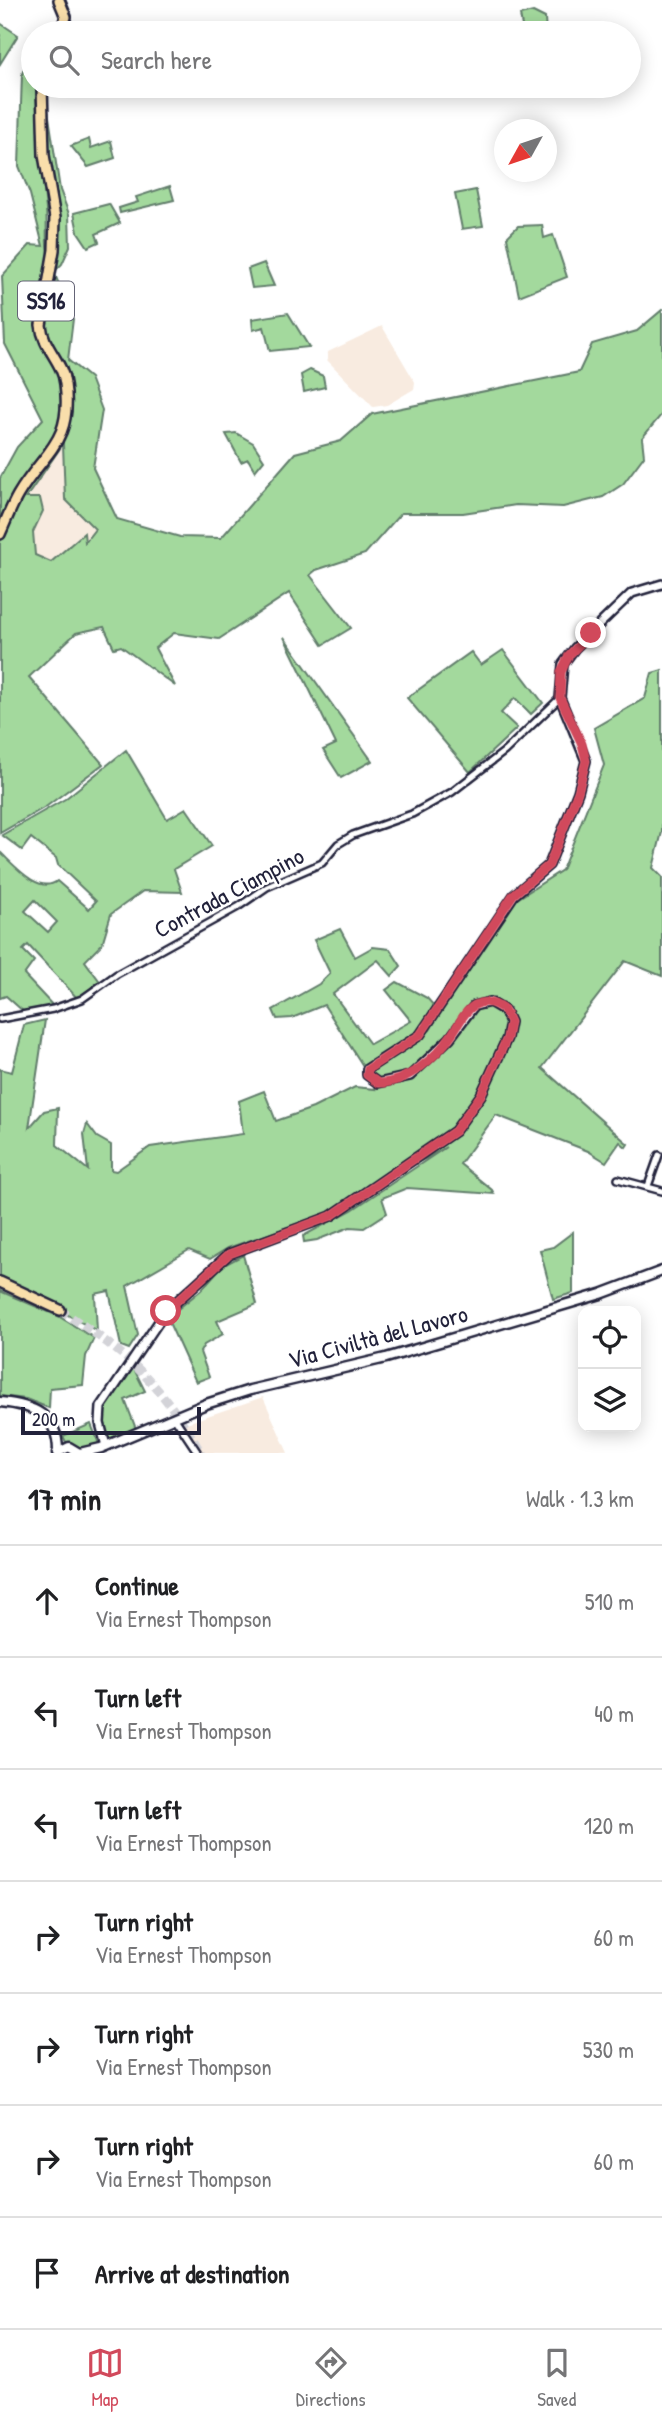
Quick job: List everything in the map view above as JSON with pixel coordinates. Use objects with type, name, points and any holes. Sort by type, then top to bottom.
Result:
[{"type":"main road","points":[[59,0],[66,17],[64,21]]},
{"type":"main road","name":"SS16","points":[[0,534],[17,496],[58,442],[65,423],[66,386],[62,370],[42,336],[41,325],[55,229],[44,155],[42,98]]},
{"type":"main road","name":"Via Civiltà del Lavoro","points":[[79,1453],[106,1446],[174,1417],[250,1390],[386,1358],[601,1294],[662,1271]]},
{"type":"main road","points":[[0,1282],[60,1310]]},
{"type":"main road","points":[[0,1402],[36,1409],[46,1416],[69,1447],[79,1453]]},
{"type":"main road","points":[[54,1430],[57,1452],[69,1447]]},
{"type":"main road","name":"Via Civiltà del Lavoro","points":[[97,1453],[106,1446]]},
{"type":"street","points":[[106,1446],[100,1423],[101,1407],[166,1311],[229,1254],[331,1216],[397,1174],[455,1131],[481,1095],[510,1030],[505,1011],[490,1002],[478,1003],[469,1009],[450,1038],[410,1076],[378,1083],[367,1075],[368,1069],[420,1035],[513,895],[549,865],[578,792],[586,761],[582,744],[560,698],[561,672],[575,648],[632,593],[662,584]]},
{"type":"street","name":"Contrada Ciampino","points":[[0,1019],[53,1009],[82,999],[117,974],[238,907],[267,887],[322,863],[338,844],[353,835],[412,814],[452,792],[505,751],[560,698]]},
{"type":"street","points":[[648,1186],[659,1155]]},
{"type":"street","points":[[618,1179],[662,1191]]},
{"type":"street","points":[[174,1417],[198,1453]]},
{"type":"shaded area","points":[[382,326],[415,382],[414,389],[387,405],[373,407],[327,360],[328,352]]},
{"type":"shaded area","points":[[64,443],[65,499],[96,529],[85,543],[84,534],[51,562],[35,556],[25,499]]},
{"type":"shaded area","points":[[263,1397],[288,1453],[193,1453],[175,1427]]},
{"type":"green space","points":[[533,12],[545,18],[545,21],[521,21],[520,15]]},
{"type":"green space","points":[[0,23],[18,35],[0,64]]},
{"type":"green space","points":[[21,98],[37,98],[48,254],[52,268],[55,262],[46,98],[60,190],[69,214],[70,246],[62,264],[54,272],[73,319],[68,360],[90,378],[102,410],[93,468],[117,519],[180,537],[221,538],[295,453],[341,441],[372,414],[579,372],[592,344],[637,331],[662,310],[662,414],[642,438],[644,456],[623,484],[603,497],[563,507],[516,505],[463,513],[401,513],[365,554],[316,570],[310,575],[351,628],[323,645],[289,593],[219,639],[174,633],[155,648],[175,686],[121,646],[114,648],[104,627],[76,633],[29,677],[103,764],[47,806],[0,833],[0,478],[17,447],[43,419],[5,344],[2,276],[30,245],[43,246],[30,194],[19,166]],"holes":[[[63,444],[65,499],[95,529],[85,542],[84,533],[51,562],[35,555],[33,532],[43,511],[40,498],[26,498]]]},
{"type":"green space","points":[[89,139],[91,148],[111,141],[115,158],[88,167],[71,146]]},
{"type":"green space","points":[[170,186],[174,200],[120,213],[119,208],[138,202],[136,197]]},
{"type":"green space","points":[[476,190],[483,226],[462,229],[455,194]]},
{"type":"green space","points":[[109,204],[120,223],[96,234],[99,242],[88,247],[78,232],[74,213]]},
{"type":"green space","points":[[542,225],[544,238],[553,235],[567,277],[519,296],[507,237],[518,226]]},
{"type":"green space","points":[[264,263],[274,286],[252,288],[248,269]]},
{"type":"green space","points":[[288,313],[309,347],[270,351],[264,327],[253,330],[252,319]]},
{"type":"green space","points":[[310,370],[323,376],[325,387],[304,392],[301,375]]},
{"type":"green space","points":[[236,433],[253,443],[264,460],[255,471],[248,459],[241,462],[226,434]]},
{"type":"green space","points":[[284,637],[372,761],[341,778],[323,750],[336,744]]},
{"type":"green space","points":[[503,650],[543,703],[531,714],[515,698],[501,713],[517,728],[470,772],[407,698],[471,652],[481,665]]},
{"type":"green space","points":[[662,670],[662,832],[653,868],[662,877],[662,976],[625,961],[542,1068],[628,1144],[626,1147],[620,1142],[606,1162],[588,1151],[496,1115],[460,1164],[494,1194],[407,1188],[382,1198],[387,1213],[364,1228],[350,1227],[317,1240],[304,1242],[303,1236],[352,1210],[446,1147],[328,1213],[228,1248],[210,1259],[189,1250],[127,1286],[138,1335],[129,1349],[121,1346],[109,1291],[95,1294],[97,1331],[0,1278],[0,1069],[12,1072],[24,1025],[45,1020],[29,1128],[44,1111],[58,1108],[57,1145],[88,1170],[84,1134],[87,1124],[97,1137],[111,1145],[111,1170],[116,1171],[150,1147],[243,1134],[239,1101],[264,1091],[276,1121],[313,1108],[355,1087],[375,1089],[369,1074],[371,1067],[430,1030],[461,976],[511,903],[562,870],[604,765],[594,728],[645,698],[652,673]]},
{"type":"green space","points":[[126,750],[167,819],[186,808],[212,846],[174,869],[182,892],[143,891],[111,914],[102,944],[85,961],[101,983],[77,998],[28,945],[23,950],[34,961],[24,975],[54,1007],[25,1013],[6,996],[0,998],[0,852],[27,877],[42,884],[57,881],[89,909],[96,901],[58,865],[56,858],[31,838],[22,850],[2,835],[65,799]],"holes":[[[35,900],[57,922],[48,932],[25,911]]]},
{"type":"green space","points":[[340,929],[355,957],[373,947],[390,949],[401,966],[392,976],[378,960],[333,994],[370,1044],[411,1021],[386,990],[397,982],[427,998],[435,1007],[418,1034],[363,1066],[324,1005],[292,1018],[277,1019],[273,1010],[319,984],[330,973],[314,940]]},
{"type":"green space","points":[[573,1232],[573,1293],[553,1299],[540,1250],[553,1247]]},
{"type":"green space","points":[[243,1255],[257,1304],[217,1321],[223,1334],[204,1345],[200,1352],[209,1377],[196,1382],[167,1318],[201,1290],[222,1266]]},
{"type":"green space","points":[[0,1291],[58,1316],[94,1338],[86,1356],[83,1385],[50,1388],[49,1408],[26,1399],[0,1396]]},
{"type":"green space","points":[[133,1367],[145,1391],[125,1400],[136,1429],[109,1440],[102,1418],[103,1411]]},
{"type":"green space","points":[[91,1424],[99,1444],[83,1449],[67,1444],[63,1436]]},
{"type":"tunnel","points":[[60,1310],[105,1341],[141,1371],[172,1407],[201,1453]]},
{"type":"route","points":[[166,1311],[229,1254],[331,1216],[387,1181],[455,1131],[481,1095],[510,1030],[505,1011],[490,1002],[478,1003],[469,1009],[450,1038],[410,1076],[387,1084],[378,1083],[367,1075],[368,1069],[372,1063],[420,1035],[513,895],[549,865],[583,778],[586,761],[582,744],[560,698],[561,672],[569,655],[591,633]]}]
